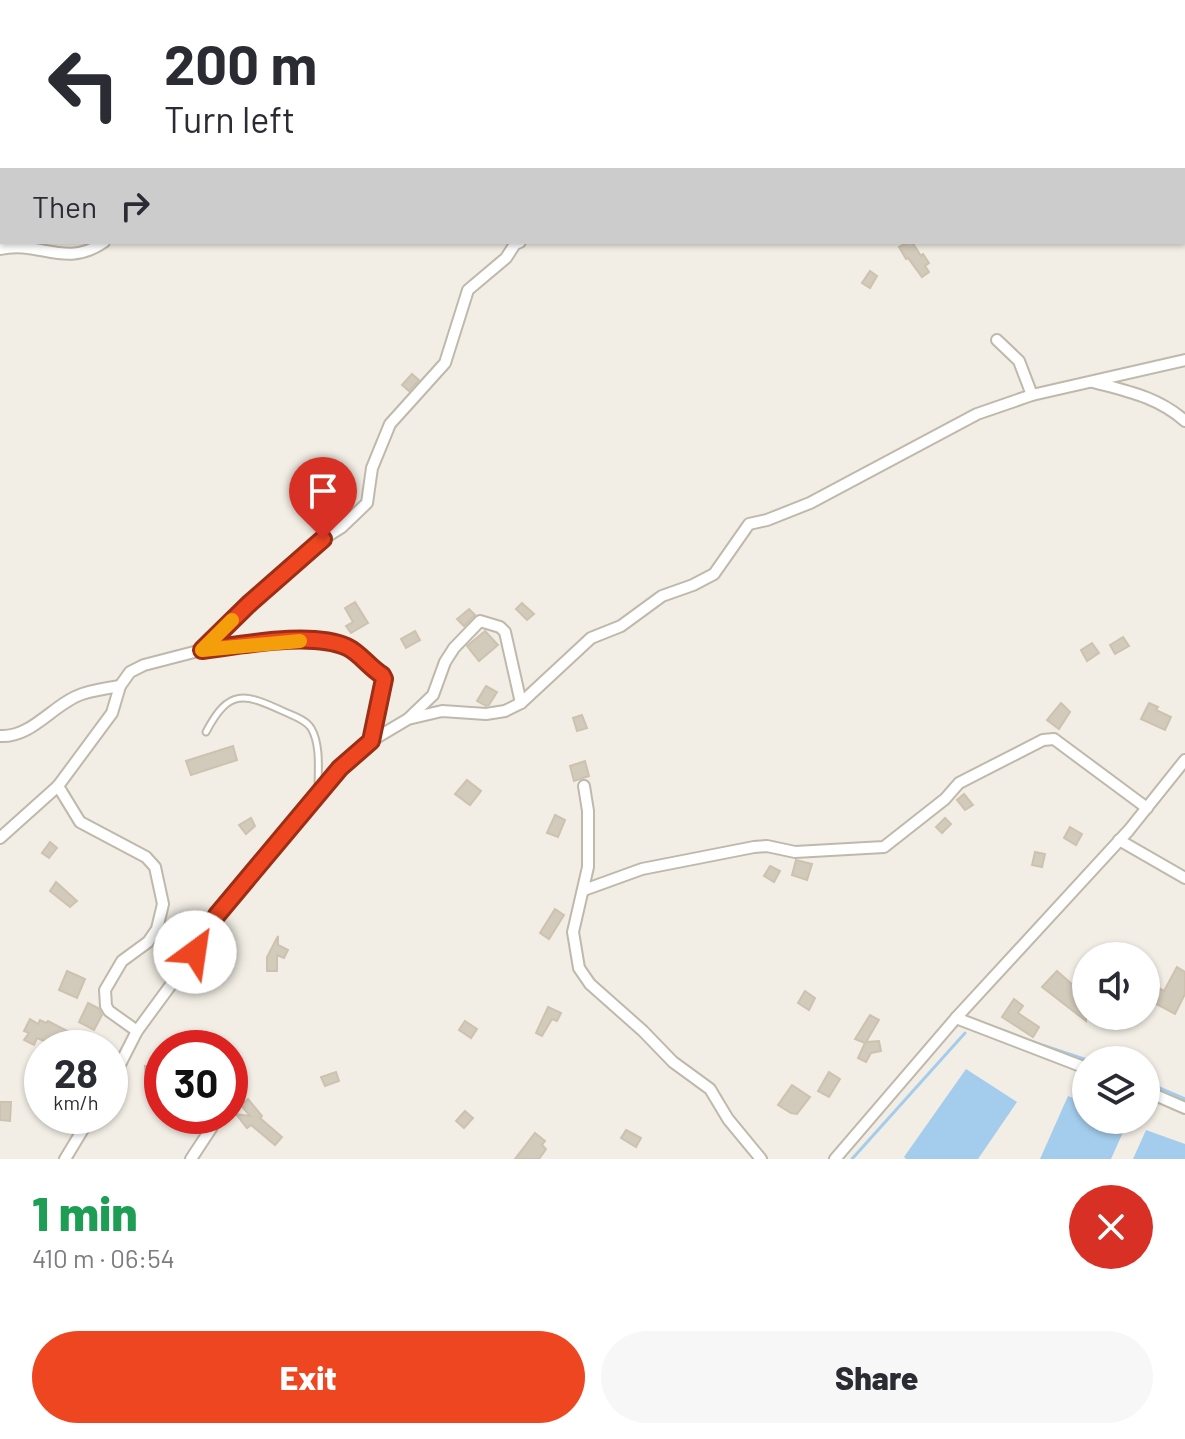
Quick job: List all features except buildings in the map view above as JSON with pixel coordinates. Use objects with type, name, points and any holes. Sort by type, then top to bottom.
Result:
[{"type":"street","points":[[0,249],[24,248],[78,255],[100,244]]},
{"type":"street","points":[[202,650],[250,603],[367,503],[372,468],[390,424],[445,363],[468,290],[506,258],[515,244]]},
{"type":"street","points":[[997,340],[1019,361],[1032,395]]},
{"type":"street","points":[[408,719],[442,711],[486,714],[505,711],[521,703],[591,638],[621,626],[662,596],[714,574],[749,524],[810,503],[977,414],[1032,395],[1185,360]]},
{"type":"street","points":[[1089,381],[1155,400],[1185,421]]},
{"type":"street","points":[[128,1049],[217,915],[340,768],[371,741],[408,719],[433,695],[445,662],[480,621],[500,627],[505,632],[521,703]]},
{"type":"street","points":[[0,838],[58,786],[112,713],[120,686],[130,672],[144,665],[202,650],[312,639],[331,641],[349,648],[384,679],[371,741]]},
{"type":"street","points":[[0,736],[20,734],[47,713],[81,694],[120,686]]},
{"type":"street","points":[[584,890],[642,869],[754,847],[767,846],[795,852],[884,847],[945,799],[959,783],[1043,740],[1054,739],[1147,808]]},
{"type":"street","points":[[835,1159],[956,1018],[1119,840],[1185,760]]},
{"type":"street","points":[[58,786],[80,822],[146,857],[155,867],[163,904],[157,929],[148,942],[122,961],[105,990],[109,1011],[137,1031]]},
{"type":"street","points":[[584,786],[588,811],[588,867],[573,932],[579,968],[590,984],[673,1062],[710,1089],[728,1119],[761,1159]]},
{"type":"street","points":[[1119,840],[1185,878]]},
{"type":"street","points":[[956,1018],[1072,1063]]},
{"type":"street","points":[[1160,1097],[1185,1108]]},
{"type":"street","points":[[65,1159],[80,1134]]},
{"type":"street","points":[[191,1159],[207,1134]]},
{"type":"lane","points":[[206,732],[217,710],[240,698],[254,697],[308,724],[313,732],[317,753],[319,794]]},
{"type":"water","points":[[966,1069],[1017,1102],[978,1159],[906,1159],[904,1157]]},
{"type":"water","points":[[1068,1096],[1072,1098],[1072,1134],[1122,1134],[1111,1159],[1040,1159]]},
{"type":"water","points":[[1144,1134],[1157,1134],[1185,1144],[1185,1159],[1133,1159]]},
{"type":"waterway","points":[[852,1159],[965,1033]]},
{"type":"waterway","points":[[1030,1041],[1072,1055]]},
{"type":"waterway","points":[[1160,1088],[1185,1099]]},
{"type":"slow traffic","points":[[232,620],[202,650],[300,641]]},
{"type":"route","points":[[195,952],[217,915],[340,768],[371,741],[384,679],[349,648],[331,641],[312,639],[202,650],[323,539]]}]
